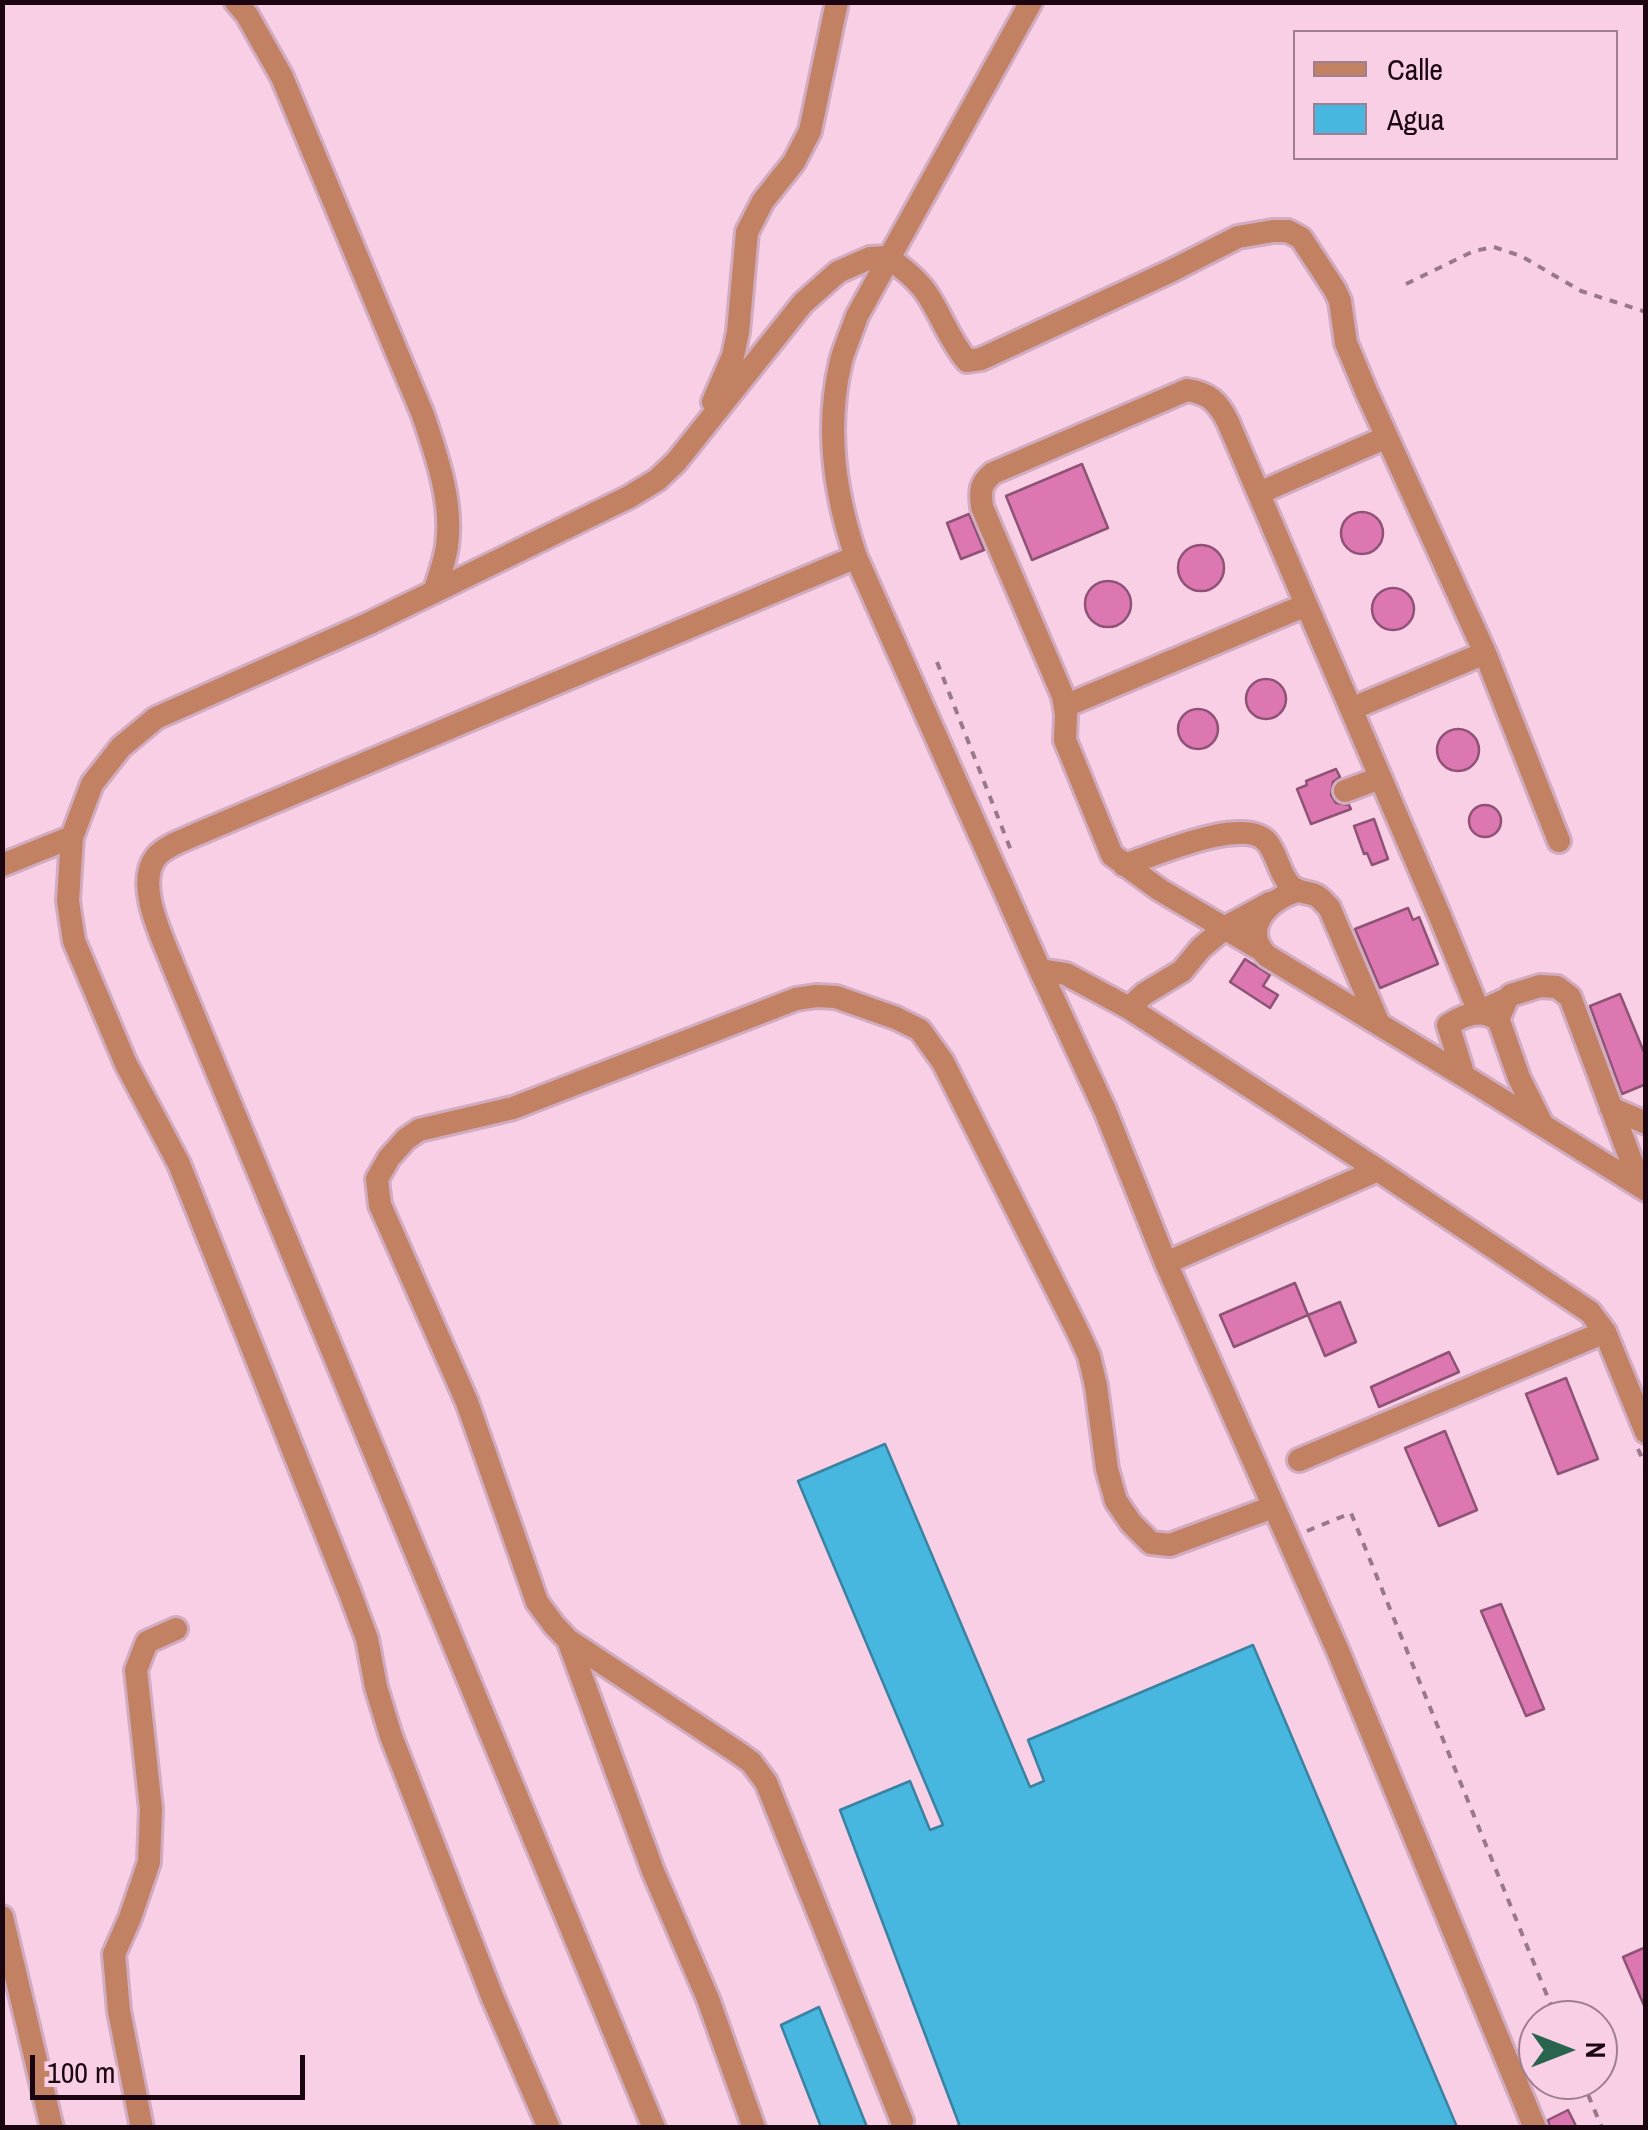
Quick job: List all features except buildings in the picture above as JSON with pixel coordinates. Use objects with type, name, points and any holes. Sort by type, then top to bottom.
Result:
[{"type":"lane","points":[[236,2],[282,77],[424,415],[448,510],[447,546],[434,592]]},
{"type":"lane","points":[[700,431],[738,332],[746,232],[763,201],[794,162],[810,130],[837,2]]},
{"type":"lane","points":[[1031,2],[856,316],[841,362],[833,423],[833,469],[845,525],[1105,1110],[1166,1263],[1338,1652],[1535,2128]]},
{"type":"lane","points":[[550,2128],[492,1996],[391,1736],[367,1638],[179,1164],[126,1064],[74,941],[68,900],[72,836],[92,784],[121,747],[156,718],[370,623],[629,498],[667,471],[803,302],[838,272],[870,258],[888,257],[930,297],[953,344],[967,361],[981,359],[1238,237],[1288,231],[1301,238],[1340,301],[1346,343],[1485,653],[1560,841]]},
{"type":"lane","points":[[1542,1124],[1495,1011],[1380,778],[1218,402],[1187,390],[984,480],[980,490],[982,507],[1063,696],[1065,740],[1112,855],[1164,892],[1542,1124],[1644,1192]]},
{"type":"lane","points":[[1258,492],[1387,437]]},
{"type":"lane","points":[[654,2128],[172,964],[153,915],[148,888],[150,869],[156,857],[197,834],[856,557]]},
{"type":"lane","points":[[1064,706],[1306,604]]},
{"type":"lane","points":[[1350,709],[1485,653]]},
{"type":"lane","points":[[1345,792],[1380,778]]},
{"type":"lane","points":[[1124,865],[1210,837],[1240,832],[1260,836],[1269,843],[1290,885],[1316,896],[1329,908],[1379,1024]]},
{"type":"lane","points":[[2,866],[72,836]]},
{"type":"lane","points":[[1164,852],[1160,876],[1164,892]]},
{"type":"lane","points":[[1129,1008],[1144,994],[1182,972],[1201,948],[1225,928],[1297,891]]},
{"type":"lane","points":[[1260,949],[1257,928],[1270,903]]},
{"type":"lane","points":[[1040,970],[1066,974],[1129,1008],[1590,1312],[1605,1332],[1640,1437]]},
{"type":"lane","points":[[1464,1076],[1448,1025],[1459,1018],[1495,1011],[1511,995],[1540,986],[1564,990],[1570,997],[1644,1192]]},
{"type":"lane","points":[[902,2122],[766,1782],[751,1762],[568,1640],[537,1602],[468,1402],[380,1205],[377,1179],[389,1158],[420,1130],[513,1108],[796,999],[836,997],[896,1018],[920,1030],[943,1062],[1089,1356],[1107,1469],[1116,1501],[1130,1523],[1151,1542],[1170,1545],[1273,1507]]},
{"type":"lane","points":[[1491,1093],[1511,1088],[1520,1078]]},
{"type":"lane","points":[[1611,1108],[1646,1123]]},
{"type":"lane","points":[[1166,1263],[1378,1170]]},
{"type":"lane","points":[[1298,1460],[1605,1332]]},
{"type":"lane","points":[[142,2128],[119,2010],[114,1954],[149,1862],[151,1809],[136,1670],[147,1642],[176,1630]]},
{"type":"lane","points":[[568,1640],[754,2128]]},
{"type":"lane","points":[[2,1917],[52,2128]]},
{"type":"path","points":[[1406,284],[1474,251],[1494,247],[1521,256],[1582,290],[1646,312]]},
{"type":"path","points":[[937,662],[1013,856]]},
{"type":"path","points":[[1640,1437],[1646,1467]]},
{"type":"path","points":[[1303,1534],[1351,1512],[1550,2000]]},
{"type":"path","points":[[1590,2100],[1602,2128]]},
{"type":"water","points":[[885,1444],[1030,1787],[1044,1781],[1028,1740],[1253,1645],[1457,2127],[958,2127],[840,1810],[910,1781],[930,1830],[943,1825],[798,1481]]},
{"type":"water","points":[[819,2007],[867,2127],[821,2127],[781,2025]]}]
